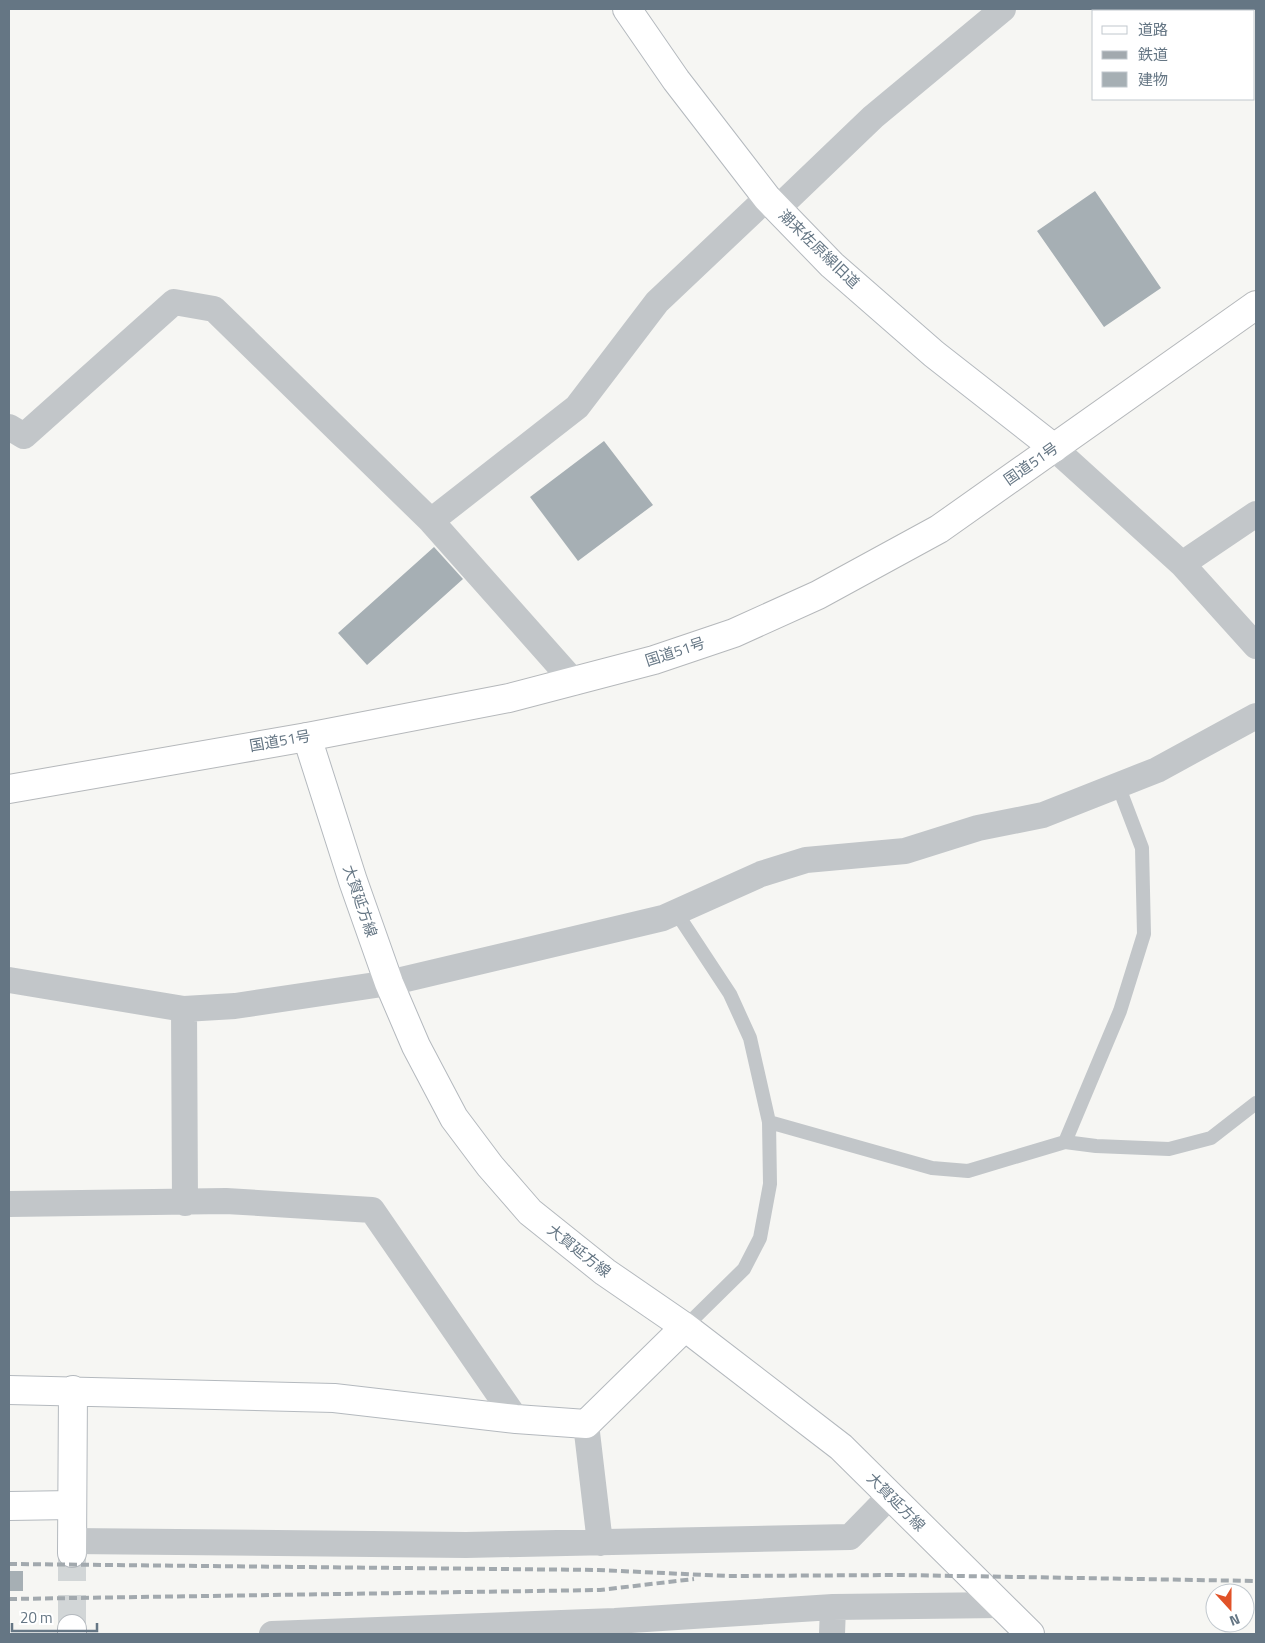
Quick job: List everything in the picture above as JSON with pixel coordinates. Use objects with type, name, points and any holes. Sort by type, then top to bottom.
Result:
[{"type":"main road","name":"潮来佐原線旧道","points":[[627,9],[676,80],[772,204],[832,265],[934,354],[1054,448]]},
{"type":"main road","name":"国道51号","points":[[9,789],[307,737],[509,698],[654,660],[734,633],[818,595],[940,529],[1256,305]]},
{"type":"main road","name":"大賀延方線","points":[[307,737],[353,881],[389,983],[416,1046],[454,1118],[490,1166],[530,1212],[605,1272],[685,1327],[841,1447],[889,1497],[1030,1634]]},
{"type":"main road","points":[[9,1390],[73,1390],[334,1398],[516,1419],[586,1424],[685,1327]]},
{"type":"main road","points":[[72,1547],[73,1390]]},
{"type":"main road","points":[[9,1506],[72,1505]]},
{"type":"street","points":[[431,521],[577,407],[657,302],[873,117],[1004,9]]},
{"type":"street","points":[[9,427],[24,436],[174,302],[214,309],[431,521],[574,682]]},
{"type":"street","points":[[1054,448],[1182,564],[1256,646]]},
{"type":"street","points":[[1182,564],[1256,514]]},
{"type":"street","points":[[9,980],[184,1009],[235,1006],[389,983],[663,918],[761,874],[806,860],[905,851],[978,828],[1043,815],[1157,770],[1256,716]]},
{"type":"street","points":[[184,1009],[185,1203]]},
{"type":"street","points":[[9,1204],[226,1201],[372,1210],[516,1419]]},
{"type":"street","points":[[586,1424],[600,1543]]},
{"type":"street","points":[[72,1547],[466,1545],[850,1537],[889,1497]]},
{"type":"street","points":[[272,1634],[615,1628],[833,1607],[1001,1605]]},
{"type":"street","points":[[832,1634],[833,1607]]},
{"type":"lane","points":[[1065,1142],[1120,1011],[1144,934],[1142,848],[1118,785]]},
{"type":"lane","points":[[676,912],[730,994],[750,1038],[769,1122],[770,1184],[760,1238],[744,1269],[685,1327]]},
{"type":"lane","points":[[769,1122],[932,1168],[968,1171],[1065,1142],[1096,1146],[1169,1150],[1211,1138],[1256,1103]]},
{"type":"building","points":[[1095,191],[1161,288],[1104,327],[1037,231]]},
{"type":"building","points":[[604,441],[653,505],[578,561],[530,497]]},
{"type":"building","points":[[434,547],[463,579],[367,665],[338,633]]},
{"type":"building","points":[[9,1571],[23,1571],[23,1591],[9,1591]]},
{"type":"tunnel","points":[[72,1553],[72,1629]]},
{"type":"railway","points":[[9,1564],[598,1570],[728,1576],[901,1575],[1256,1581]]},
{"type":"railway","points":[[9,1599],[600,1590],[694,1579]]}]
